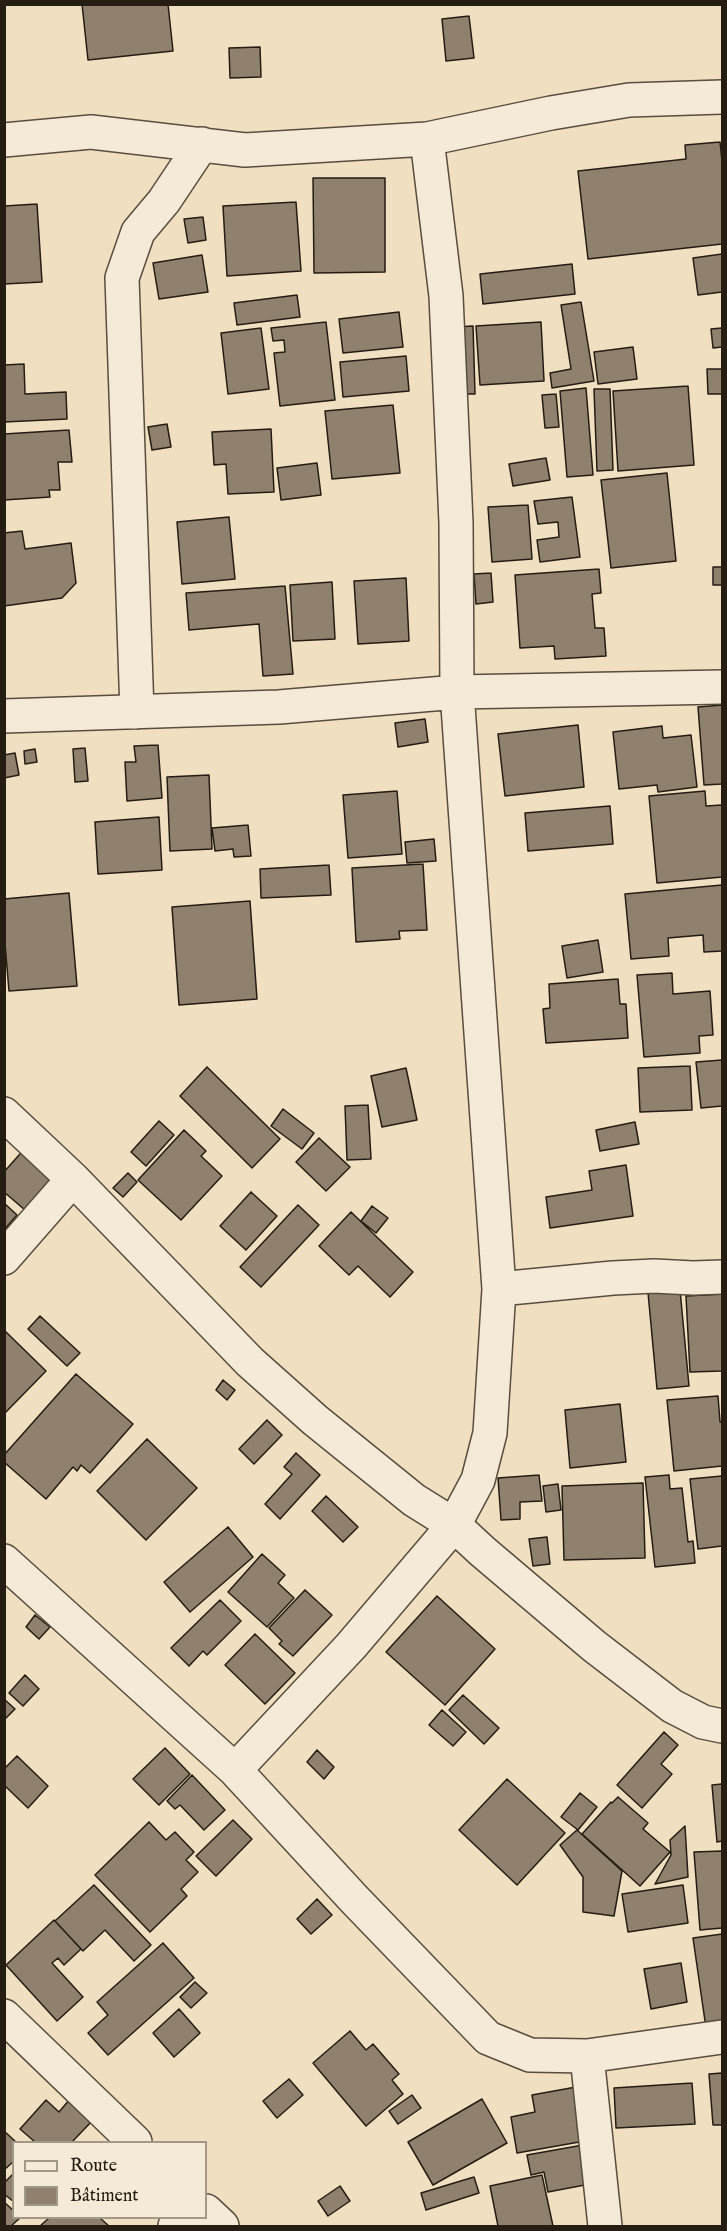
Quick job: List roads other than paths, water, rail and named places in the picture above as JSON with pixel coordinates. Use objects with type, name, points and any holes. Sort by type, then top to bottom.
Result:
[{"type":"street","points":[[4,140],[91,132],[245,150],[428,139],[550,112],[629,100],[723,98]]},
{"type":"street","points":[[235,1770],[351,1646],[454,1525],[478,1480],[490,1433],[499,1289],[457,692],[456,523],[446,296],[428,139]]},
{"type":"street","points":[[137,712],[122,278],[138,232],[164,201],[202,144]]},
{"type":"street","points":[[4,716],[279,707],[457,692],[723,687]]},
{"type":"street","points":[[4,1114],[73,1179],[250,1362],[315,1420],[414,1500],[454,1525],[594,1646],[672,1706],[704,1722],[723,1726]]},
{"type":"street","points":[[4,1258],[73,1179]]},
{"type":"street","points":[[499,1289],[613,1278],[723,1277]]},
{"type":"street","points":[[4,1561],[235,1770],[354,1899],[488,2038],[530,2055],[587,2056],[723,2037]]},
{"type":"street","points":[[4,2016],[134,2141]]},
{"type":"street","points":[[587,2056],[605,2226]]},
{"type":"street","points":[[207,2212],[222,2226]]}]
